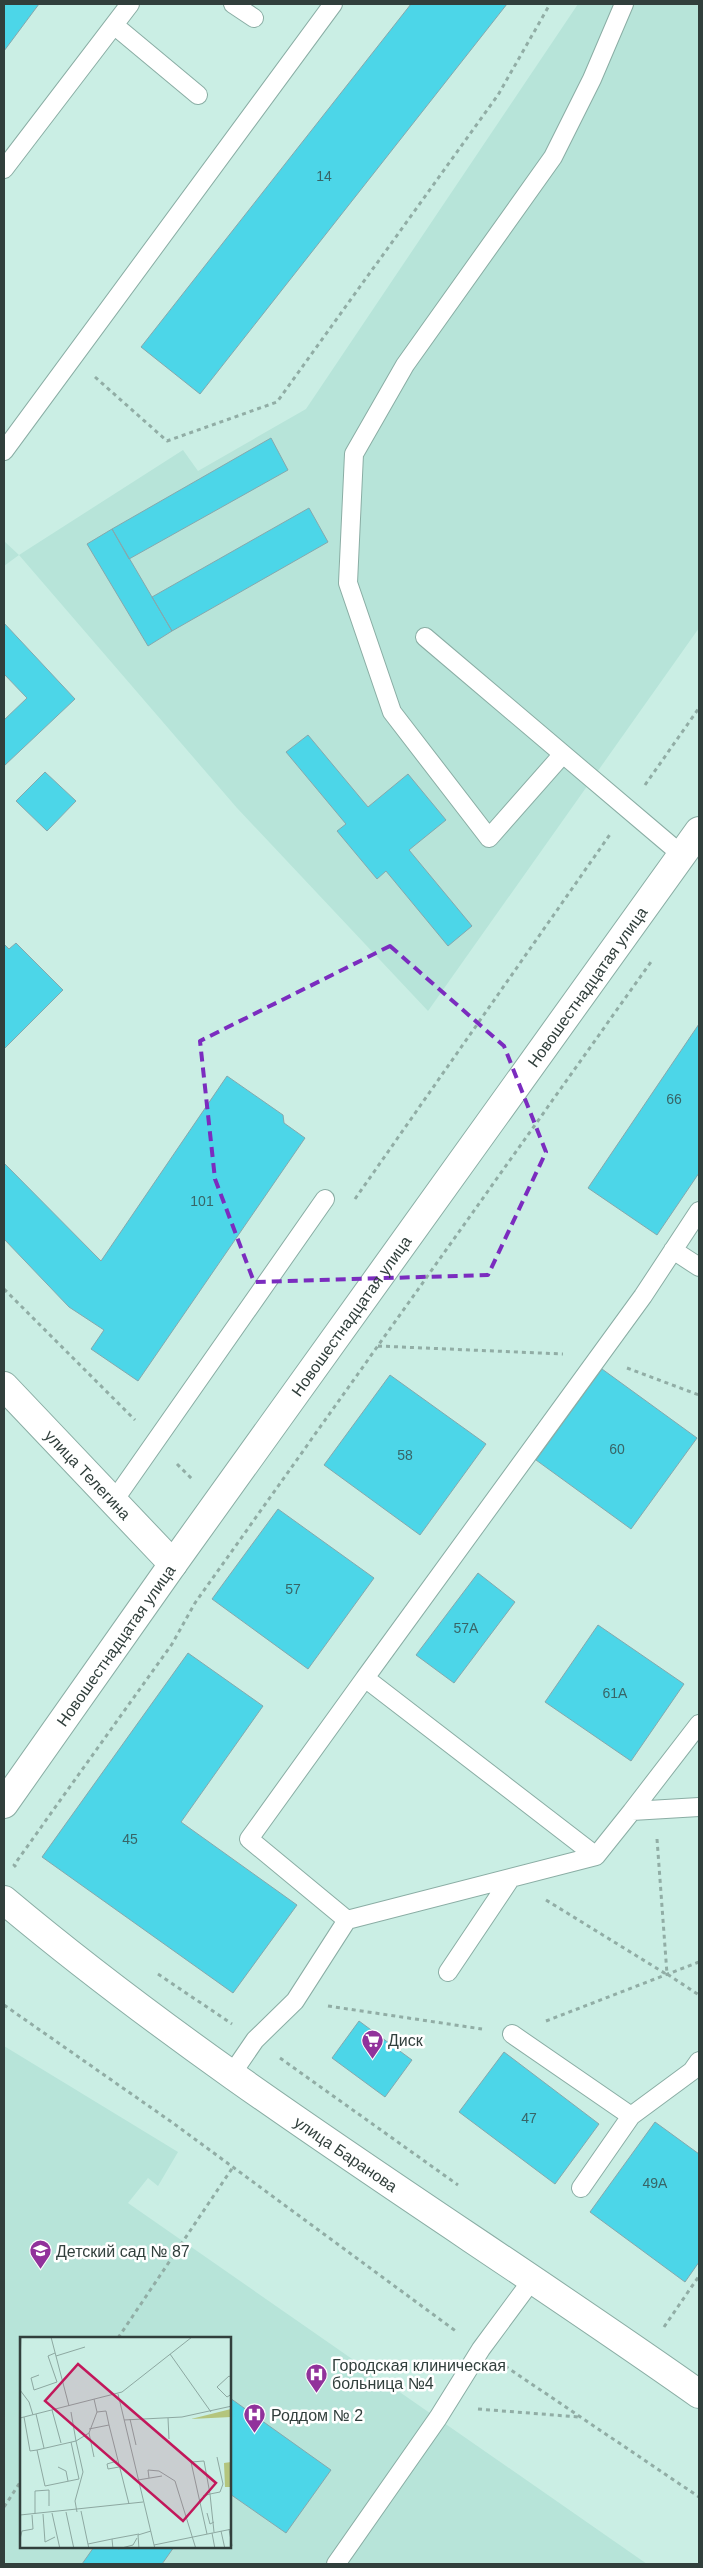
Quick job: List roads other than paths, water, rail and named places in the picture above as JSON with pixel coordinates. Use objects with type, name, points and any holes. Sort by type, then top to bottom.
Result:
[{"type":"street","name":"Новошестнадцатая улица","points":[[4,1804],[215,1504],[699,830]]},
{"type":"street","name":"улица Телегина","points":[[4,1386],[173,1564]]},
{"type":"street","name":"улица Баранова","points":[[4,1900],[66,1952],[231,2075],[699,2394]]},
{"type":"lane","points":[[4,169],[130,4]]},
{"type":"lane","points":[[233,4],[254,18]]},
{"type":"lane","points":[[4,451],[333,4]]},
{"type":"lane","points":[[563,754],[489,838],[392,712],[348,583],[354,454],[405,364],[553,158],[592,79],[624,4]]},
{"type":"lane","points":[[114,25],[198,95]]},
{"type":"lane","points":[[426,637],[682,855]]},
{"type":"lane","points":[[113,1502],[325,1199]]},
{"type":"lane","points":[[347,1920],[249,1840],[673,1250],[699,1211]]},
{"type":"lane","points":[[673,1250],[699,1267]]},
{"type":"lane","points":[[365,1678],[596,1856]]},
{"type":"lane","points":[[231,2075],[255,2040],[294,2001],[347,1920],[596,1856],[699,1724]]},
{"type":"lane","points":[[632,1811],[699,1807]]},
{"type":"lane","points":[[448,1972],[510,1878]]},
{"type":"lane","points":[[512,2034],[631,2116]]},
{"type":"lane","points":[[581,2188],[631,2116],[692,2071],[699,2061]]},
{"type":"lane","points":[[336,2564],[445,2406],[481,2350],[532,2280]]},
{"type":"place","name":"Диск","points":[[372,2059]]},
{"type":"place","name":"Детский сад № 87","points":[[40,2270]]},
{"type":"place","name":"Городская клиническая больница №4","points":[[316,2393]]},
{"type":"place","name":"Роддом № 2","points":[[255,2434]]}]
